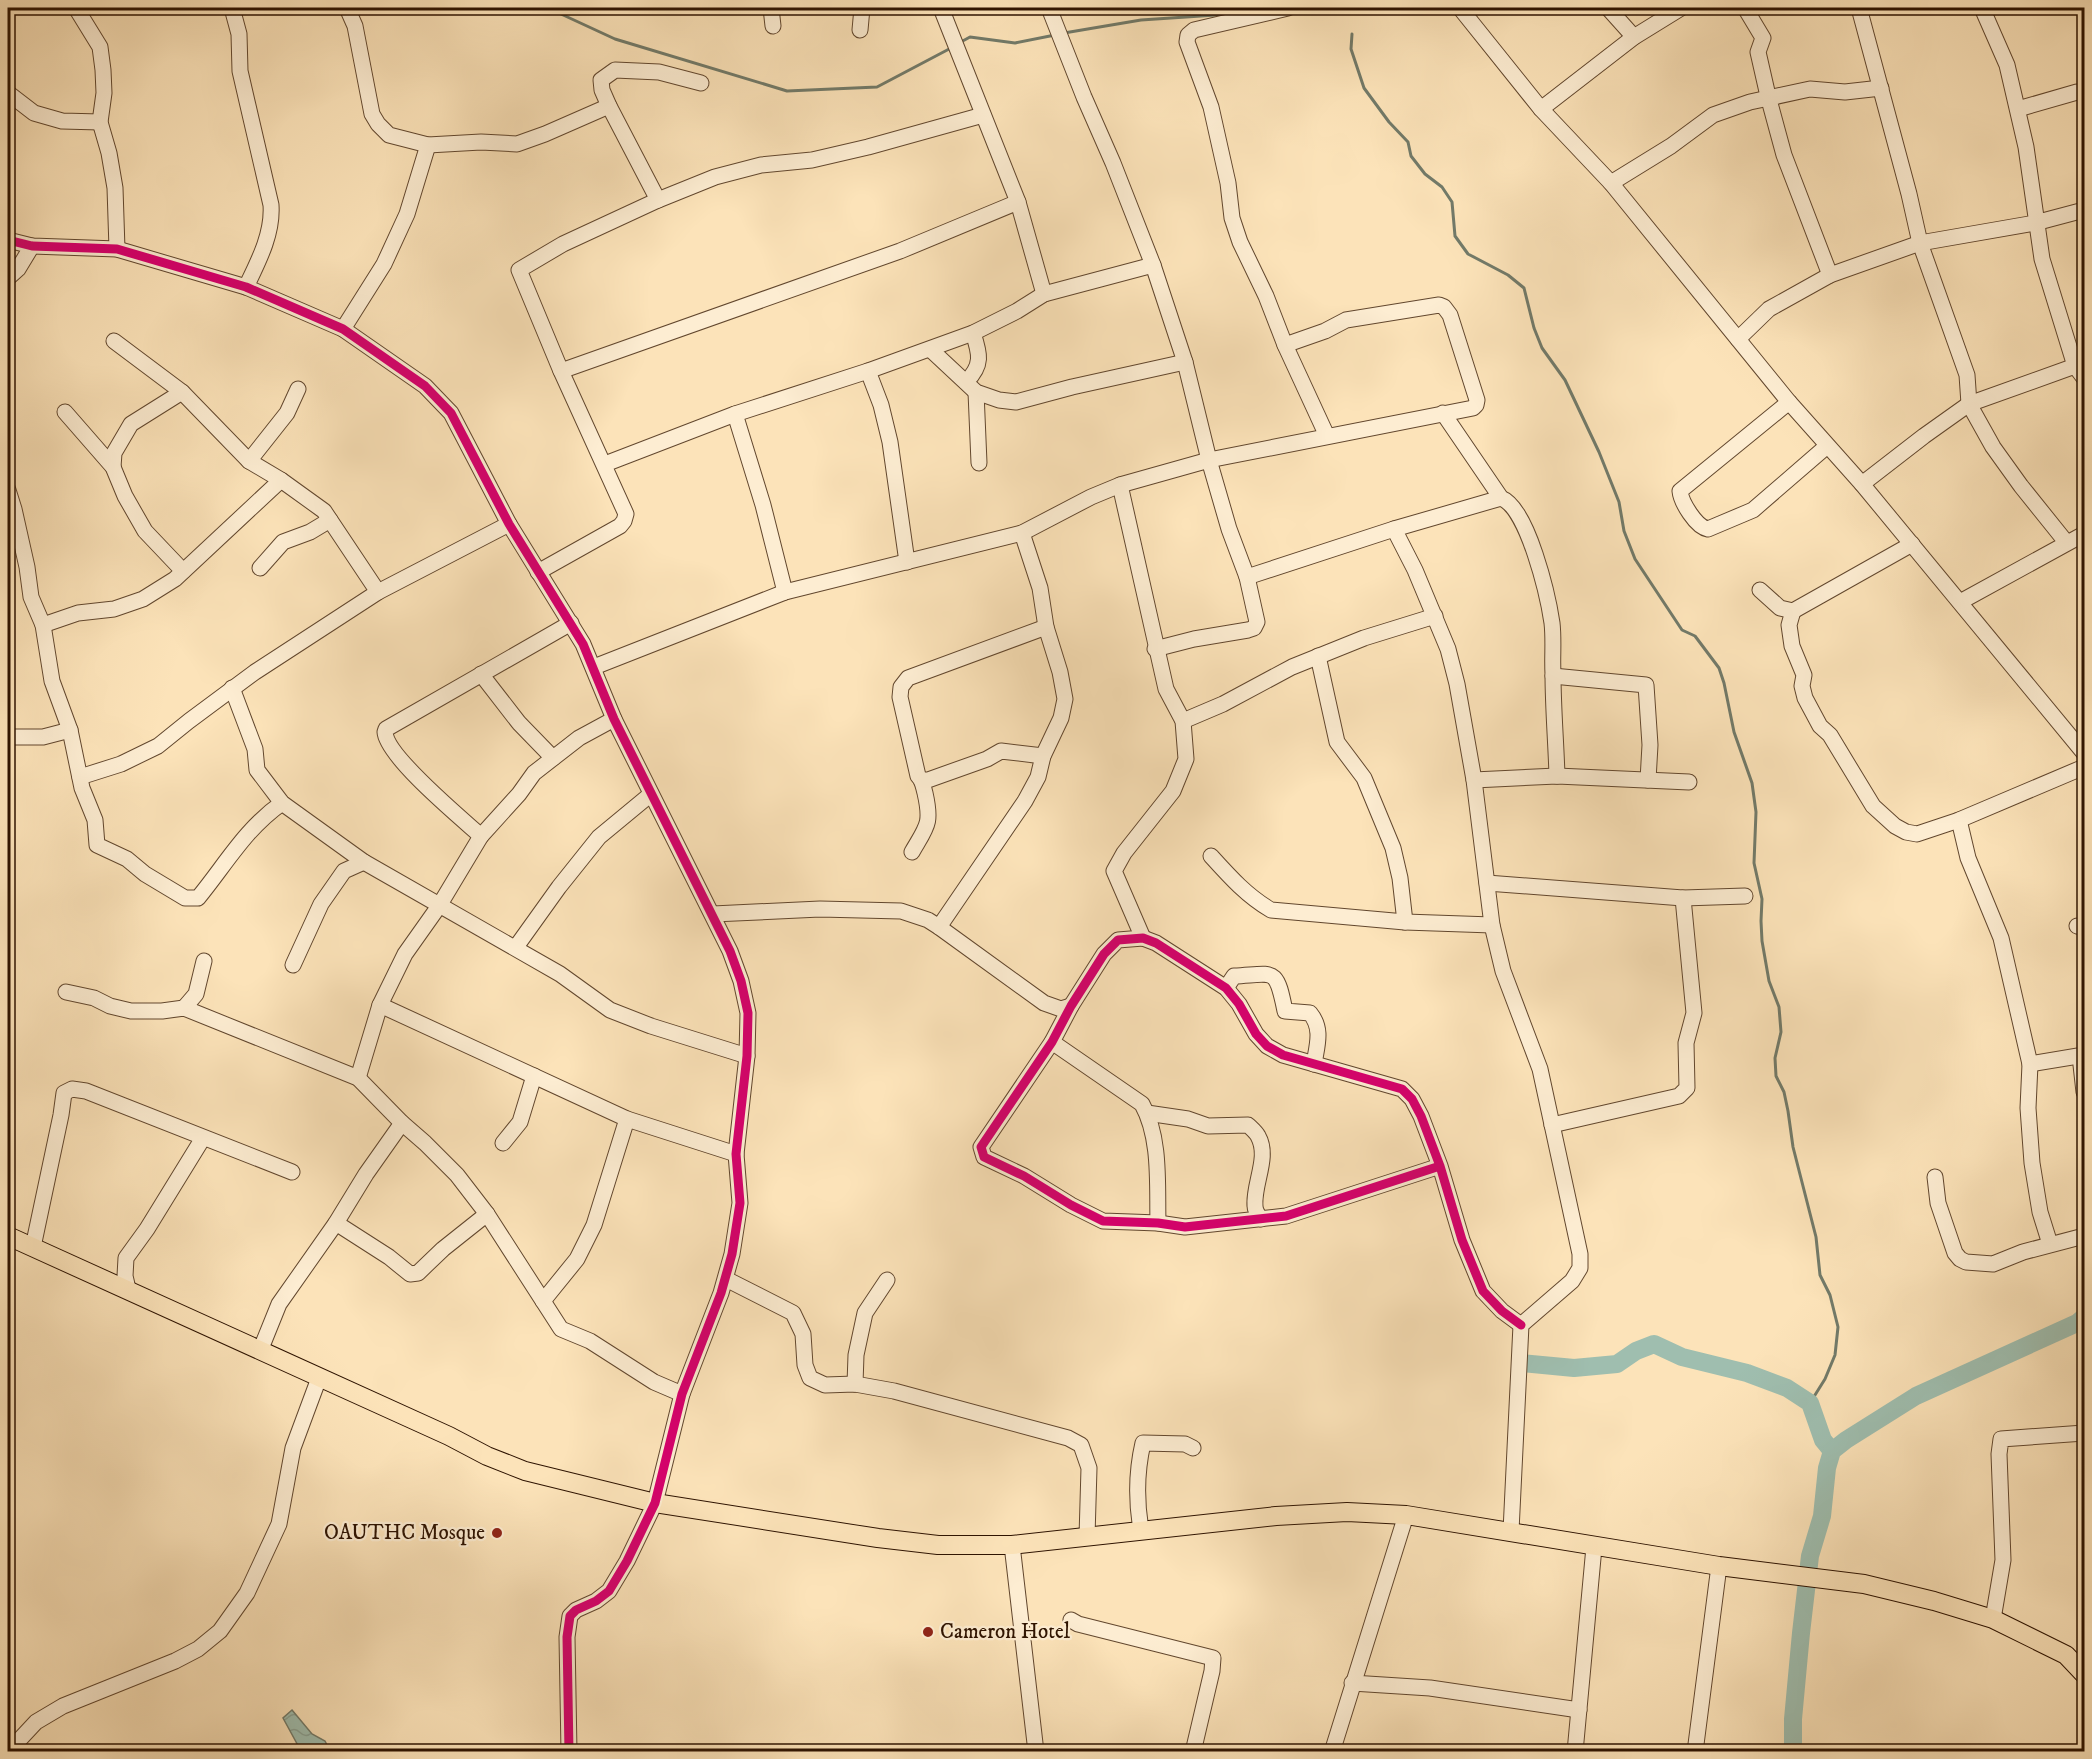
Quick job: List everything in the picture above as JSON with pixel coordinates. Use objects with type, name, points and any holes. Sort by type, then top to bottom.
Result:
[{"type":"main road","points":[[8,1236],[525,1472],[655,1503],[878,1538],[938,1545],[1012,1545],[1276,1516],[1347,1512],[1406,1515],[1719,1566],[1864,1584],[1934,1601],[1993,1619],[2066,1655],[2085,1674]]},
{"type":"street","points":[[76,8],[100,47],[104,70],[100,122],[110,153],[115,188],[117,249]]},
{"type":"street","points":[[232,8],[239,34],[240,70],[272,218],[257,264],[246,287]]},
{"type":"street","points":[[347,8],[355,26],[372,114],[389,135],[428,145],[481,142],[517,144],[609,106]]},
{"type":"street","points":[[771,8],[773,26]]},
{"type":"street","points":[[860,30],[862,8]]},
{"type":"street","points":[[941,8],[1018,202],[1044,294]]},
{"type":"street","points":[[1049,8],[1154,265],[1185,362],[1209,460],[1229,529],[1247,577],[1257,622],[1254,628],[1155,649]]},
{"type":"street","points":[[1288,8],[1194,30],[1188,35],[1187,42],[1211,107],[1228,183],[1232,218],[1240,242],[1327,436]]},
{"type":"street","points":[[1460,8],[1541,109],[1611,183],[1789,402],[1863,484],[2085,753]]},
{"type":"street","points":[[1608,8],[1634,37]]},
{"type":"street","points":[[1541,109],[1634,37],[1681,8]]},
{"type":"street","points":[[1745,8],[1763,38],[1758,52],[1767,96],[1784,155],[1830,275]]},
{"type":"street","points":[[1859,8],[1920,243],[1967,375],[1970,404],[1993,447],[2066,542]]},
{"type":"street","points":[[1863,484],[1924,436],[1970,404],[2081,367],[2042,259],[2035,223],[2026,147],[2007,65],[1982,8]]},
{"type":"street","points":[[658,200],[609,106],[602,90],[601,80],[615,70],[659,72],[702,82]]},
{"type":"street","points":[[1611,183],[1671,146],[1713,115],[1767,96],[1810,89],[1845,92],[1881,88]]},
{"type":"street","points":[[2018,109],[2076,92]]},
{"type":"street","points":[[8,93],[34,113],[62,122],[100,122]]},
{"type":"street","points":[[538,572],[620,526],[627,514],[561,370],[519,270],[563,244],[658,200],[727,174],[761,165],[812,160],[983,115]]},
{"type":"street","points":[[343,328],[384,264],[407,214],[428,145]]},
{"type":"street","points":[[561,370],[900,251],[1018,202]]},
{"type":"street","points":[[1738,339],[1769,309],[1830,275],[1920,243],[2035,223],[2085,210]]},
{"type":"street","points":[[8,240],[32,246],[117,249],[246,287],[343,328],[425,386],[451,413],[509,524],[571,623],[594,667],[614,719],[730,951],[741,981],[748,1013],[747,1056],[736,1154],[740,1203],[726,1279],[682,1394],[655,1503],[627,1561],[609,1591],[596,1601],[576,1610],[570,1616],[567,1637],[569,1752]]},
{"type":"street","points":[[8,278],[18,269],[32,246]]},
{"type":"street","points":[[605,464],[735,414],[868,371],[973,333],[1017,311],[1044,294],[1154,265]]},
{"type":"street","points":[[594,667],[785,592],[1022,534],[1091,497],[1120,485],[1209,460],[1473,408],[1476,405],[1477,400],[1450,315],[1444,307],[1439,305],[1346,320],[1325,331],[1285,345]]},
{"type":"street","points":[[973,333],[978,348],[979,362],[971,387],[979,463]]},
{"type":"street","points":[[114,341],[182,392],[249,461],[281,480],[324,511],[378,592]]},
{"type":"street","points":[[930,349],[971,387],[999,400],[1016,402],[1185,362]]},
{"type":"street","points":[[868,371],[881,405],[890,442],[907,562]]},
{"type":"street","points":[[249,461],[286,413],[298,389]]},
{"type":"street","points":[[113,467],[114,453],[131,424],[182,392]]},
{"type":"street","points":[[1789,402],[1680,491],[1681,498],[1700,526],[1708,529],[1753,510],[1827,446]]},
{"type":"street","points":[[65,412],[113,467],[125,496],[146,531],[183,571]]},
{"type":"street","points":[[1443,413],[1501,498],[1508,501],[1515,509],[1542,575],[1552,625],[1557,776]]},
{"type":"street","points":[[735,414],[763,505],[785,592]]},
{"type":"street","points":[[43,625],[78,614],[114,609],[143,599],[175,579],[281,480]]},
{"type":"street","points":[[1120,485],[1155,649],[1166,689],[1183,721],[1186,759],[1173,791],[1124,853],[1114,871],[1143,939]]},
{"type":"street","points":[[8,490],[27,567],[31,597],[43,625],[52,681],[70,730],[82,788],[95,820],[97,845],[127,859],[145,874],[185,898],[198,898],[253,826],[282,803]]},
{"type":"street","points":[[1247,577],[1394,529],[1501,498]]},
{"type":"street","points":[[260,568],[283,542],[310,532],[330,520]]},
{"type":"street","points":[[81,777],[121,765],[158,747],[232,688],[378,592],[509,524]]},
{"type":"street","points":[[1394,529],[1435,616],[1448,649],[1457,684],[1474,780],[1492,925],[1503,971],[1540,1069],[1580,1254],[1580,1268],[1572,1281],[1521,1325],[1511,1531]]},
{"type":"street","points":[[939,927],[1025,801],[1038,777],[1043,756],[1061,718],[1065,699],[1060,672],[1046,627],[1040,588],[1022,534]]},
{"type":"street","points":[[1960,602],[2066,542],[2085,534]]},
{"type":"street","points":[[1760,590],[1780,608],[1793,611],[1912,544]]},
{"type":"street","points":[[1793,611],[1789,625],[1792,646],[1804,675],[1802,686],[1805,698],[1820,726],[1830,735],[1873,806],[1895,826],[1906,832],[1917,834],[1959,820],[2085,767]]},
{"type":"street","points":[[1183,721],[1223,704],[1292,667],[1318,656],[1364,638],[1435,616]]},
{"type":"street","points":[[481,836],[421,782],[388,743],[384,732],[571,623]]},
{"type":"street","points":[[912,852],[928,824],[930,814],[910,742],[900,697],[901,687],[908,678],[1046,627]]},
{"type":"street","points":[[1318,656],[1337,742],[1364,778],[1392,848],[1400,878],[1405,922]]},
{"type":"street","points":[[481,675],[519,723],[553,758]]},
{"type":"street","points":[[1552,676],[1646,685],[1650,746],[1648,780]]},
{"type":"street","points":[[232,688],[255,749],[257,771],[282,803],[364,862],[561,974],[610,1010],[651,1026],[747,1056]]},
{"type":"street","points":[[358,1078],[380,1005],[405,954],[439,906],[481,836],[519,794],[534,773],[579,738],[614,719]]},
{"type":"street","points":[[8,737],[43,737],[70,730]]},
{"type":"street","points":[[922,780],[928,780],[987,759],[1001,751],[1043,756]]},
{"type":"street","points":[[1474,780],[1557,776],[1689,782]]},
{"type":"street","points":[[516,947],[598,837],[651,794]]},
{"type":"street","points":[[1959,820],[1968,858],[2001,938],[2030,1064],[2028,1108],[2032,1163],[2040,1212],[2050,1244]]},
{"type":"street","points":[[1211,856],[1239,887],[1271,910],[1405,922],[1492,925]]},
{"type":"street","points":[[293,965],[321,904],[344,871],[364,862]]},
{"type":"street","points":[[1487,883],[1683,898],[1745,896]]},
{"type":"street","points":[[1552,1125],[1679,1096],[1687,1088],[1686,1043],[1694,1013],[1683,898]]},
{"type":"street","points":[[713,914],[820,909],[901,910],[928,920],[939,927],[1044,1003],[1061,1009],[1071,1006]]},
{"type":"street","points":[[1440,1166],[1286,1216],[1185,1227],[1158,1223],[1102,1221],[1024,1176],[984,1157],[981,1148],[1052,1042],[1071,1006],[1104,954],[1118,940],[1143,939],[1156,943],[1226,988],[1239,1004],[1256,1034],[1267,1046],[1283,1055],[1402,1089],[1412,1099],[1440,1166],[1462,1240],[1484,1291],[1502,1311],[1521,1325]]},
{"type":"street","points":[[184,1008],[196,994],[204,961]]},
{"type":"street","points":[[1226,988],[1234,976],[1270,973],[1276,978],[1285,1011],[1310,1013],[1317,1022],[1319,1034],[1314,1064]]},
{"type":"street","points":[[66,992],[94,998],[110,1006],[131,1011],[184,1008],[358,1078],[457,1175],[487,1214],[561,1329],[590,1341],[654,1382],[682,1394]]},
{"type":"street","points":[[380,1005],[627,1119],[736,1154]]},
{"type":"street","points":[[1052,1042],[1142,1104],[1147,1113],[1154,1144],[1158,1223]]},
{"type":"street","points":[[2030,1064],[2082,1056],[2085,1092]]},
{"type":"street","points":[[504,1143],[520,1122],[534,1076]]},
{"type":"street","points":[[33,1248],[62,1115],[64,1094],[72,1089],[86,1091],[292,1173]]},
{"type":"street","points":[[1147,1113],[1188,1119],[1208,1126],[1248,1125],[1259,1136],[1261,1172],[1254,1209],[1261,1219]]},
{"type":"street","points":[[543,1302],[577,1259],[594,1225],[627,1119]]},
{"type":"street","points":[[260,1351],[279,1304],[402,1123]]},
{"type":"street","points":[[128,1289],[125,1276],[126,1258],[147,1229],[203,1138]]},
{"type":"street","points":[[1935,1177],[1938,1203],[1955,1253],[1966,1262],[1993,1264],[2023,1252],[2085,1236]]},
{"type":"street","points":[[336,1223],[389,1257],[410,1274],[418,1273],[443,1249],[487,1214]]},
{"type":"street","points":[[726,1279],[793,1313],[803,1334],[805,1365],[810,1378],[825,1385],[855,1384],[894,1391],[1056,1435],[1081,1445],[1089,1468],[1087,1537]]},
{"type":"street","points":[[855,1384],[856,1355],[865,1313],[887,1280]]},
{"type":"street","points":[[8,1752],[36,1722],[63,1706],[175,1661],[198,1649],[220,1631],[247,1593],[279,1524],[294,1448],[319,1378]]},
{"type":"street","points":[[1993,1619],[2003,1560],[1999,1454],[2001,1439],[2085,1433]]},
{"type":"street","points":[[1141,1530],[1137,1507],[1137,1481],[1143,1443],[1185,1444],[1193,1448]]},
{"type":"street","points":[[1332,1752],[1406,1515]]},
{"type":"street","points":[[1012,1545],[1036,1752]]},
{"type":"street","points":[[1575,1752],[1594,1547]]},
{"type":"street","points":[[1695,1752],[1719,1566]]},
{"type":"street","points":[[1071,1620],[1078,1624],[1213,1658],[1212,1671],[1192,1752]]},
{"type":"street","points":[[1352,1683],[1430,1688],[1579,1710]]},
{"type":"water","points":[[292,1710],[312,1734],[325,1741],[330,1751],[301,1751],[283,1718]]},
{"type":"waterway","points":[[548,8],[615,39],[787,91],[877,87],[951,48]]},
{"type":"waterway","points":[[1064,33],[1141,20],[1216,15],[1235,8]]},
{"type":"waterway","points":[[1352,34],[1351,49],[1364,88],[1389,122],[1408,142],[1411,156],[1425,174],[1442,187],[1452,202],[1455,236],[1468,254],[1508,275],[1524,288],[1534,328],[1542,348],[1565,380],[1599,452],[1619,502],[1624,531],[1635,559],[1682,630],[1695,636],[1719,668],[1734,732],[1752,783],[1756,812],[1754,863],[1762,899],[1762,941],[1769,981],[1779,1007],[1781,1032],[1775,1058],[1776,1076],[1784,1092],[1793,1147],[1816,1237],[1820,1275],[1830,1295],[1838,1327],[1835,1355],[1825,1379],[1810,1403]]},
{"type":"waterway","points":[[959,43],[970,37],[1015,43],[1055,35]]},
{"type":"waterway","points":[[1793,1752],[1793,1719],[1810,1556],[1822,1516],[1827,1468],[1832,1451],[1916,1396],[2077,1323],[2084,1317]]},
{"type":"waterway","points":[[1522,1363],[1574,1368],[1617,1364],[1636,1351],[1654,1344],[1682,1357],[1747,1373],[1787,1388],[1810,1403],[1823,1440],[1832,1451]]},
{"type":"cycle path","points":[[8,240],[32,246],[117,249],[246,287],[343,329],[425,386],[451,413],[509,524],[583,644],[614,719],[730,951],[741,981],[748,1013],[747,1056],[736,1154],[740,1203],[732,1254],[721,1293],[682,1394],[655,1503],[627,1561],[609,1591],[596,1601],[576,1610],[570,1616],[567,1637],[569,1752]]},
{"type":"cycle path","points":[[1440,1166],[1286,1216],[1185,1227],[1158,1223],[1103,1221],[1071,1205],[1024,1176],[984,1157],[981,1147],[1052,1042],[1071,1006],[1104,954],[1118,940],[1143,938],[1156,943],[1226,988],[1239,1004],[1256,1034],[1267,1046],[1283,1055],[1402,1089],[1412,1099],[1440,1166],[1462,1240],[1483,1291],[1502,1311],[1521,1325]]},
{"type":"place","name":"OAUTHC Mosque","points":[[497,1533]]},
{"type":"place","name":"Cameron Hotel","points":[[928,1632]]}]
